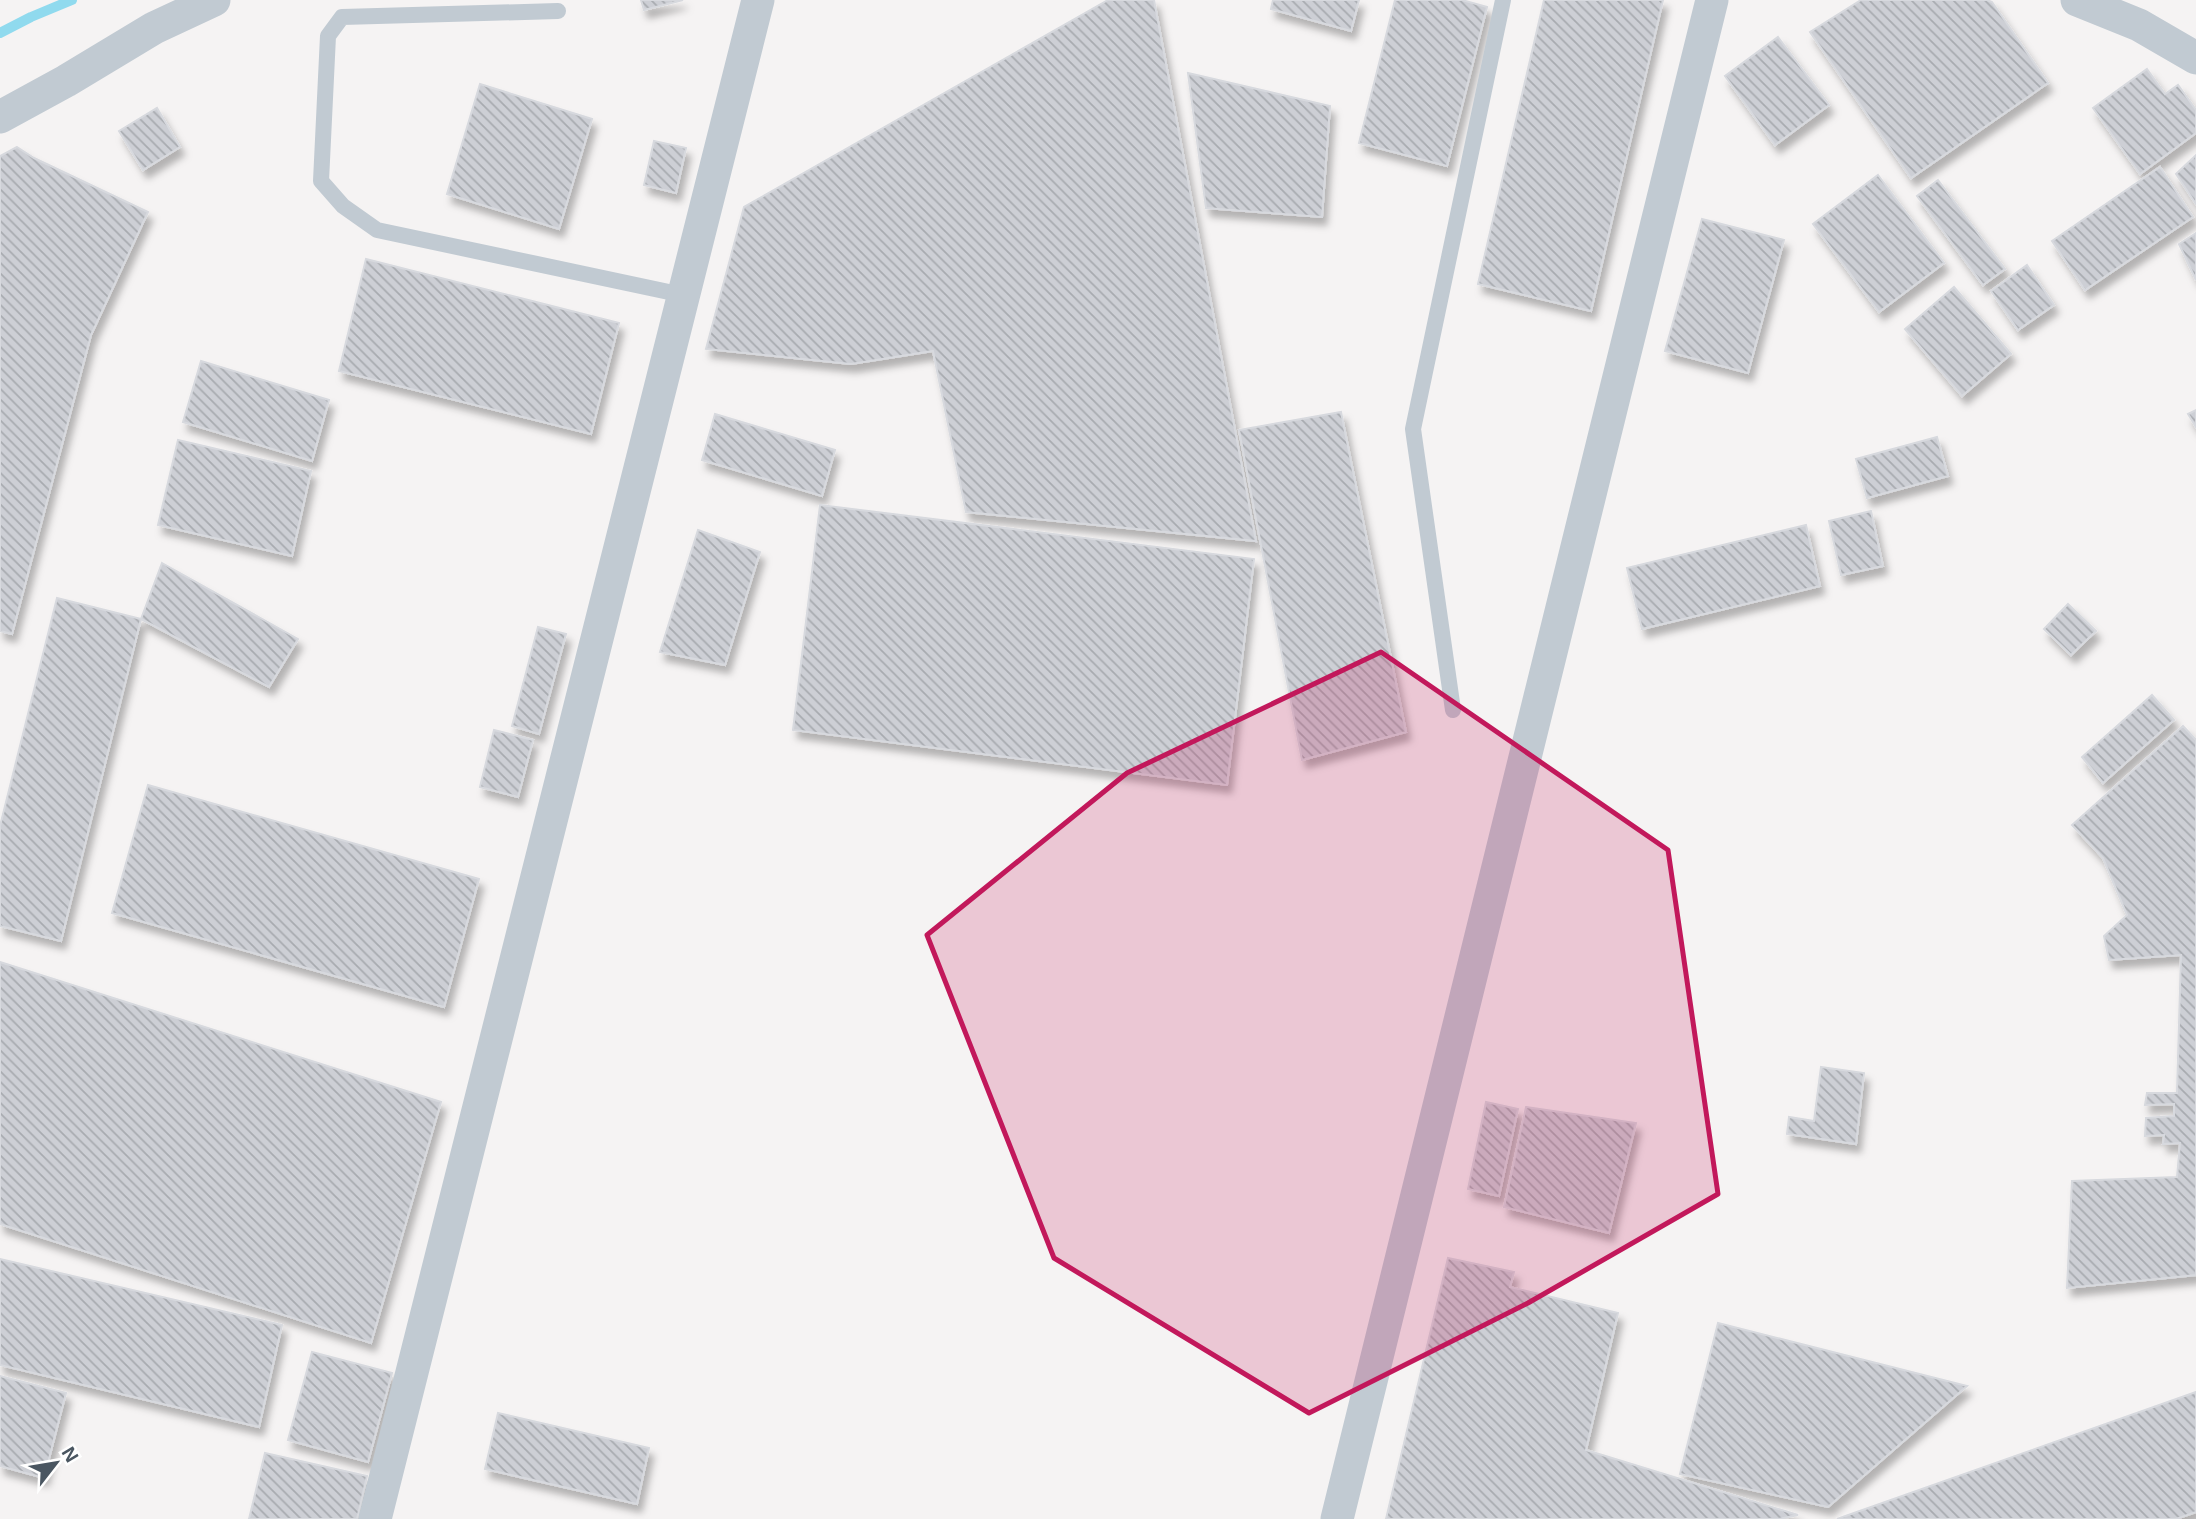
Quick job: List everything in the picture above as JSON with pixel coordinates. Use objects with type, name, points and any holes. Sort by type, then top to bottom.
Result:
[{"type":"street","points":[[0,117],[155,28],[214,0]]},
{"type":"street","points":[[375,1519],[758,0]]},
{"type":"street","points":[[1337,1519],[1712,0]]},
{"type":"street","points":[[2077,0],[2139,25],[2196,58]]},
{"type":"lane","points":[[1453,710],[1413,429],[1503,0]]},
{"type":"lane","points":[[558,11],[342,18],[328,36],[321,181],[343,206],[377,230],[683,295]]},
{"type":"highlighted area","points":[[1381,652],[1668,850],[1718,1194],[1528,1303],[1309,1413],[1054,1258],[927,935],[1127,773]]},
{"type":"building","points":[[641,0],[683,0],[644,10]]},
{"type":"building","points":[[1108,0],[1154,0],[1256,541],[966,512],[933,351],[851,364],[706,349],[744,207]]},
{"type":"building","points":[[1273,0],[1359,0],[1351,31],[1271,9]]},
{"type":"building","points":[[1395,0],[1462,0],[1487,7],[1447,166],[1359,143]]},
{"type":"building","points":[[1544,0],[1663,0],[1591,311],[1478,284]]},
{"type":"building","points":[[1861,0],[1992,2],[2048,83],[1911,178],[1810,32]]},
{"type":"building","points":[[1778,37],[1829,105],[1775,145],[1725,76]]},
{"type":"building","points":[[2147,69],[2165,94],[2178,85],[2196,110],[2196,133],[2140,174],[2093,108]]},
{"type":"building","points":[[1188,73],[1330,106],[1322,217],[1206,208]]},
{"type":"building","points":[[480,84],[592,119],[559,229],[447,194]]},
{"type":"building","points":[[157,108],[180,147],[143,170],[119,131]]},
{"type":"building","points":[[654,141],[686,148],[676,193],[644,185]]},
{"type":"building","points":[[17,147],[34,158],[148,212],[91,335],[12,634],[0,631],[0,156]]},
{"type":"building","points":[[2196,155],[2196,204],[2176,174]]},
{"type":"building","points":[[2160,167],[2193,217],[2085,290],[2052,241]]},
{"type":"building","points":[[1878,175],[1944,263],[1879,312],[1813,224]]},
{"type":"building","points":[[1938,180],[2005,269],[1983,285],[1917,196]]},
{"type":"building","points":[[1702,219],[1784,240],[1748,373],[1665,351]]},
{"type":"building","points":[[2196,233],[2196,280],[2179,244]]},
{"type":"building","points":[[366,259],[619,323],[591,434],[339,371]]},
{"type":"building","points":[[2027,265],[2054,305],[2018,330],[1991,291]]},
{"type":"building","points":[[1954,287],[2011,354],[1962,396],[1905,329]]},
{"type":"building","points":[[201,361],[329,400],[312,461],[183,422]]},
{"type":"building","points":[[2196,410],[2196,427],[2188,414]]},
{"type":"building","points":[[1341,412],[1406,732],[1302,760],[1239,430]]},
{"type":"building","points":[[715,414],[835,450],[822,496],[702,460]]},
{"type":"building","points":[[1937,437],[1948,476],[1867,498],[1856,459]]},
{"type":"building","points":[[178,440],[311,471],[292,556],[158,525]]},
{"type":"building","points":[[820,505],[1254,559],[1227,785],[793,730]]},
{"type":"building","points":[[1871,511],[1883,566],[1841,575],[1829,521]]},
{"type":"building","points":[[1806,525],[1820,586],[1642,629],[1627,568]]},
{"type":"building","points":[[698,530],[760,552],[725,665],[660,652]]},
{"type":"building","points":[[162,563],[298,639],[269,687],[141,619]]},
{"type":"building","points":[[57,598],[141,619],[61,941],[0,926],[0,826]]},
{"type":"building","points":[[2068,604],[2096,631],[2071,655],[2044,629]]},
{"type":"building","points":[[538,627],[566,634],[539,734],[512,726]]},
{"type":"building","points":[[2152,695],[2174,720],[2103,783],[2082,757]]},
{"type":"building","points":[[2183,726],[2196,740],[2196,1275],[2067,1288],[2072,1181],[2177,1177],[2180,1143],[2163,1144],[2164,1135],[2145,1136],[2146,1118],[2174,1116],[2174,1104],[2145,1105],[2147,1093],[2177,1093],[2181,955],[2109,960],[2104,936],[2127,915],[2103,858],[2072,825]]},
{"type":"building","points":[[494,730],[533,740],[518,797],[480,787]]},
{"type":"building","points":[[148,785],[479,879],[444,1007],[112,913]]},
{"type":"building","points":[[0,962],[441,1102],[371,1343],[0,1224]]},
{"type":"building","points":[[1821,1067],[1864,1073],[1856,1144],[1787,1134],[1789,1117],[1814,1121]]},
{"type":"building","points":[[1486,1102],[1518,1109],[1499,1196],[1468,1189]]},
{"type":"building","points":[[1526,1107],[1636,1123],[1609,1233],[1504,1207]]},
{"type":"building","points":[[1448,1258],[1514,1272],[1510,1287],[1618,1313],[1586,1450],[1798,1515],[1779,1519],[1386,1519]]},
{"type":"building","points":[[0,1259],[282,1325],[259,1427],[0,1365]]},
{"type":"building","points":[[1718,1323],[1967,1386],[1828,1507],[1680,1474]]},
{"type":"building","points":[[312,1352],[392,1373],[368,1462],[288,1440]]},
{"type":"building","points":[[0,1376],[66,1393],[44,1478],[0,1466]]},
{"type":"building","points":[[2196,1392],[2196,1512],[2176,1519],[1837,1519]]},
{"type":"building","points":[[498,1413],[649,1448],[637,1504],[485,1469]]},
{"type":"building","points":[[265,1453],[367,1476],[357,1519],[249,1519]]},
{"type":"waterway","points":[[0,33],[72,0]]}]
